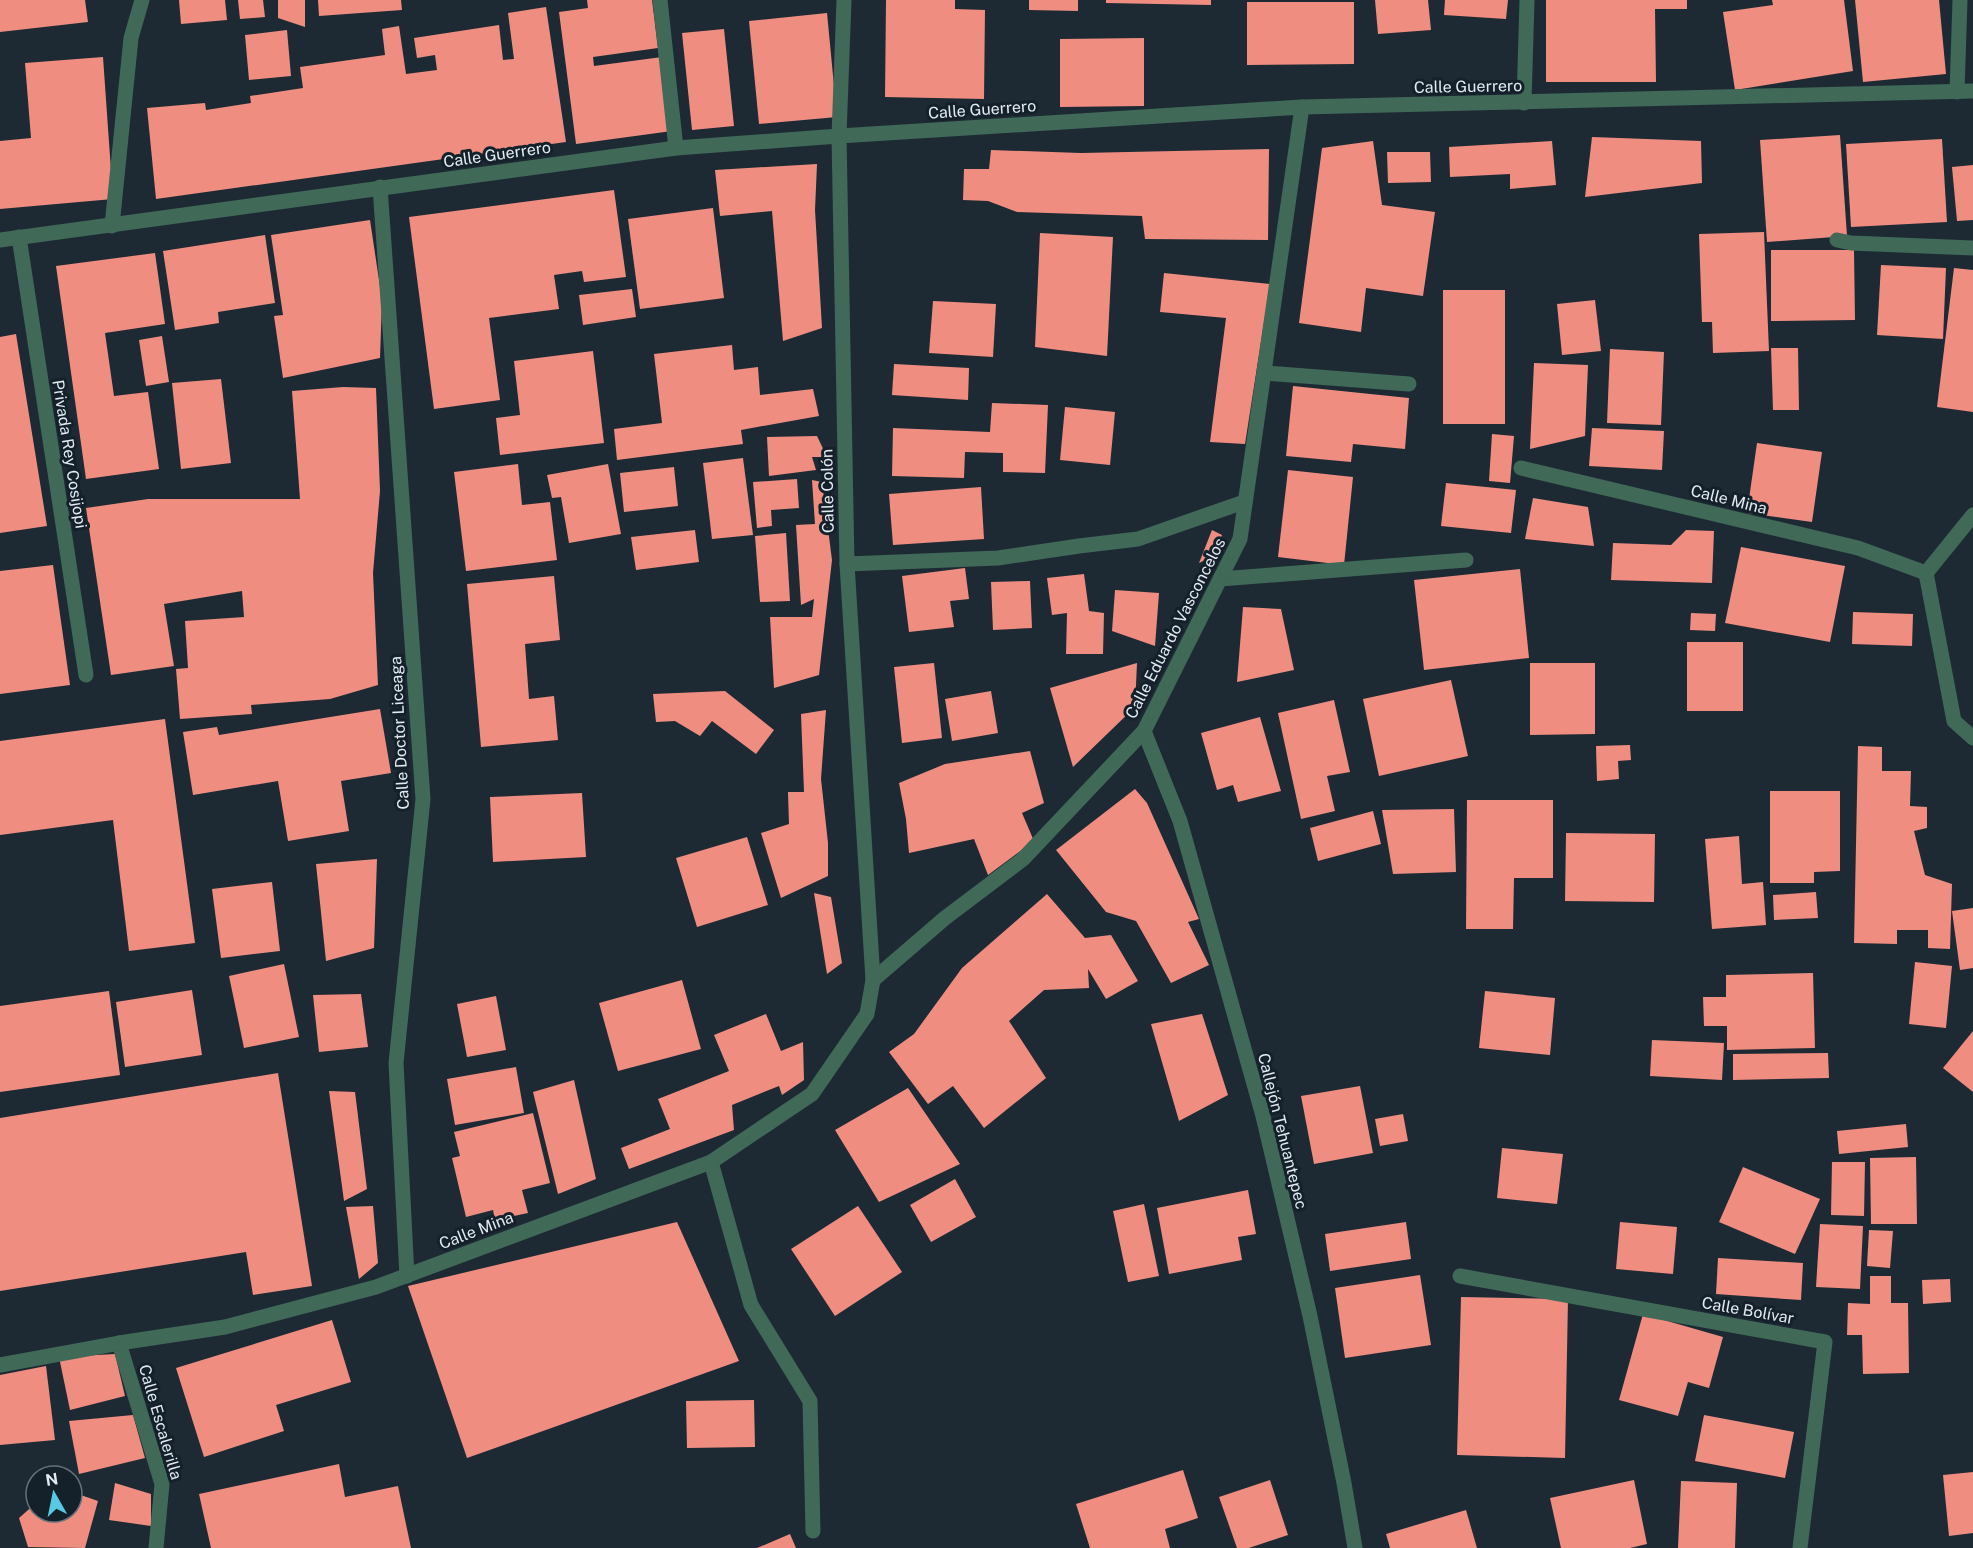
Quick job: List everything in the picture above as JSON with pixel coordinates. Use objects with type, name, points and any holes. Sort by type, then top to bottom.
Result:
[{"type":"street","points":[[112,226],[131,38],[142,0]]},
{"type":"street","points":[[660,0],[676,148]]},
{"type":"street","name":"Calle Colón","points":[[844,0],[839,136],[847,564],[873,980]]},
{"type":"street","points":[[1524,103],[1527,0]]},
{"type":"street","points":[[1957,92],[1960,0]]},
{"type":"street","name":"Calle Guerrero","points":[[0,240],[676,148],[1302,107],[1973,91]]},
{"type":"street","name":"Calle Eduardo Vasconcelos","points":[[873,980],[945,918],[1023,859],[1144,731],[1240,539],[1302,107]]},
{"type":"street","name":"Calle Doctor Liceaga","points":[[380,187],[423,799],[396,1063],[406,1276]]},
{"type":"street","name":"Privada Rey Cosijopi","points":[[20,237],[86,675]]},
{"type":"street","points":[[1838,240],[1851,243],[1973,249]]},
{"type":"street","points":[[1265,373],[1409,384]]},
{"type":"street","name":"Calle Mina","points":[[1521,468],[1858,549],[1926,573]]},
{"type":"street","points":[[847,564],[998,558],[1138,539],[1244,502]]},
{"type":"street","points":[[1973,515],[1926,573],[1954,721],[1973,738]]},
{"type":"street","points":[[1220,579],[1466,561]]},
{"type":"street","name":"Callejón Tehuantepec","points":[[1144,731],[1180,821],[1263,1116],[1310,1316],[1355,1548]]},
{"type":"street","name":"Calle Mina","points":[[0,1365],[119,1343],[225,1327],[376,1287],[711,1162],[812,1094],[867,1014],[873,980]]},
{"type":"street","points":[[711,1162],[751,1305],[810,1401],[813,1531]]},
{"type":"street","name":"Calle Bolívar","points":[[1460,1276],[1825,1342],[1800,1548]]},
{"type":"street","name":"Calle Escalerilla","points":[[119,1343],[162,1485],[156,1548]]},
{"type":"building","points":[[0,0],[85,0],[88,22],[0,32]]},
{"type":"building","points":[[179,0],[225,0],[227,20],[181,24]]},
{"type":"building","points":[[238,0],[263,0],[265,17],[240,19]]},
{"type":"building","points":[[278,0],[305,0],[305,27],[278,18]]},
{"type":"building","points":[[318,0],[401,0],[402,10],[319,16]]},
{"type":"building","points":[[587,0],[652,0],[658,48],[593,57],[594,66],[662,57],[672,131],[576,144],[559,12],[588,8]]},
{"type":"building","points":[[886,0],[955,0],[955,9],[985,10],[984,99],[885,97]]},
{"type":"building","points":[[1029,0],[1078,0],[1078,11],[1029,10]]},
{"type":"building","points":[[1106,0],[1211,0],[1211,5],[1106,3]]},
{"type":"building","points":[[1375,0],[1428,0],[1431,30],[1378,34]]},
{"type":"building","points":[[1445,0],[1508,0],[1506,19],[1444,15]]},
{"type":"building","points":[[1546,0],[1687,0],[1687,9],[1655,9],[1656,82],[1546,82]]},
{"type":"building","points":[[1772,0],[1844,0],[1853,71],[1735,90],[1723,12],[1773,5]]},
{"type":"building","points":[[1855,0],[1939,0],[1946,74],[1863,82]]},
{"type":"building","points":[[1247,2],[1354,2],[1354,64],[1247,65]]},
{"type":"building","points":[[546,7],[566,142],[156,199],[147,108],[205,103],[206,110],[251,103],[250,96],[303,88],[300,67],[385,55],[382,29],[399,26],[406,74],[437,70],[435,55],[417,58],[414,38],[499,25],[503,60],[514,59],[508,13]]},
{"type":"building","points":[[827,13],[837,117],[759,124],[749,21]]},
{"type":"building","points":[[724,29],[734,126],[692,130],[682,33]]},
{"type":"building","points":[[287,30],[291,76],[249,80],[245,35]]},
{"type":"building","points":[[1144,38],[1144,106],[1060,107],[1060,39]]},
{"type":"building","points":[[103,57],[113,199],[0,209],[0,141],[31,138],[25,63]]},
{"type":"building","points":[[1840,135],[1847,236],[1767,242],[1760,140]]},
{"type":"building","points":[[1592,137],[1701,141],[1702,183],[1585,197]]},
{"type":"building","points":[[1942,139],[1947,222],[1851,227],[1846,144]]},
{"type":"building","points":[[1373,141],[1382,205],[1435,212],[1423,296],[1366,288],[1361,332],[1299,323],[1322,148]]},
{"type":"building","points":[[1552,141],[1556,185],[1510,189],[1510,174],[1450,177],[1449,147]]},
{"type":"building","points":[[1269,149],[1268,240],[1145,239],[1142,216],[1017,212],[988,201],[963,200],[964,169],[989,169],[991,150],[1081,153]]},
{"type":"building","points":[[1387,152],[1430,152],[1431,182],[1388,183]]},
{"type":"building","points":[[817,164],[815,210],[822,328],[783,341],[772,211],[720,216],[715,170]]},
{"type":"building","points":[[1973,165],[1973,220],[1957,221],[1952,167]]},
{"type":"building","points":[[614,190],[626,277],[584,282],[582,271],[554,275],[559,309],[489,318],[500,400],[434,409],[409,217]]},
{"type":"building","points":[[713,208],[724,298],[640,309],[628,219]]},
{"type":"building","points":[[370,220],[382,300],[380,358],[283,378],[274,316],[283,315],[271,235]]},
{"type":"building","points":[[1764,232],[1769,351],[1713,353],[1712,322],[1702,322],[1699,234]]},
{"type":"building","points":[[1040,233],[1113,237],[1107,356],[1035,347]]},
{"type":"building","points":[[265,235],[275,303],[218,312],[219,323],[175,330],[163,251]]},
{"type":"building","points":[[1771,250],[1854,250],[1855,320],[1771,321]]},
{"type":"building","points":[[155,253],[165,324],[105,333],[114,396],[148,392],[159,469],[86,479],[56,266]]},
{"type":"building","points":[[1881,265],[1946,268],[1943,339],[1877,335]]},
{"type":"building","points":[[1954,268],[1973,270],[1973,412],[1937,407]]},
{"type":"building","points":[[1164,273],[1270,284],[1245,444],[1210,442],[1226,318],[1160,312]]},
{"type":"building","points":[[632,289],[636,317],[583,325],[579,295]]},
{"type":"building","points":[[1443,290],[1505,290],[1505,424],[1443,424]]},
{"type":"building","points":[[1595,300],[1601,351],[1562,355],[1557,304]]},
{"type":"building","points":[[933,301],[996,304],[993,357],[929,353]]},
{"type":"building","points":[[16,334],[47,526],[0,533],[0,337]]},
{"type":"building","points":[[162,336],[169,382],[146,386],[139,340]]},
{"type":"building","points":[[732,345],[734,370],[758,367],[760,395],[813,389],[819,416],[741,430],[743,444],[617,460],[614,429],[662,423],[654,354]]},
{"type":"building","points":[[1771,348],[1798,348],[1799,410],[1773,410]]},
{"type":"building","points":[[1610,349],[1664,352],[1661,425],[1607,423]]},
{"type":"building","points":[[593,351],[604,443],[500,455],[496,418],[520,415],[514,361]]},
{"type":"building","points":[[1534,363],[1588,365],[1585,436],[1530,449]]},
{"type":"building","points":[[894,364],[969,368],[968,400],[892,395]]},
{"type":"building","points":[[221,379],[231,463],[181,469],[172,383]]},
{"type":"building","points":[[1293,386],[1409,398],[1405,449],[1353,444],[1351,462],[1286,456]]},
{"type":"building","points":[[343,387],[376,388],[380,491],[373,573],[378,685],[330,699],[251,705],[252,714],[180,719],[176,669],[188,668],[185,621],[244,617],[242,591],[164,604],[174,666],[111,675],[86,508],[148,499],[300,499],[292,391]]},
{"type":"building","points":[[992,403],[1048,405],[1045,473],[1003,472],[1003,453],[965,452],[964,478],[892,476],[893,428],[990,432]]},
{"type":"building","points":[[1065,407],[1115,412],[1110,465],[1060,460]]},
{"type":"building","points":[[1592,428],[1664,431],[1662,470],[1589,466]]},
{"type":"building","points":[[1492,434],[1514,436],[1510,483],[1489,481]]},
{"type":"building","points":[[817,436],[827,457],[812,457],[816,470],[769,476],[767,437]]},
{"type":"building","points":[[1757,443],[1822,452],[1812,522],[1747,513]]},
{"type":"building","points":[[743,458],[753,535],[712,539],[703,463]]},
{"type":"building","points":[[518,464],[522,505],[550,502],[557,560],[466,571],[454,472]]},
{"type":"building","points":[[608,464],[621,534],[569,543],[561,497],[552,498],[547,475]]},
{"type":"building","points":[[674,467],[678,506],[624,512],[620,473]]},
{"type":"building","points":[[1288,470],[1353,477],[1344,565],[1278,557]]},
{"type":"building","points":[[797,479],[799,508],[771,510],[772,526],[757,528],[753,482]]},
{"type":"building","points":[[812,480],[822,482],[832,560],[819,675],[774,688],[770,617],[812,617],[814,599],[801,605],[796,525],[815,524]]},
{"type":"building","points":[[1446,483],[1516,490],[1511,533],[1441,526]]},
{"type":"building","points":[[981,487],[984,539],[893,545],[889,494]]},
{"type":"building","points":[[1533,498],[1588,507],[1594,546],[1525,539]]},
{"type":"building","points":[[695,530],[699,562],[636,570],[631,537]]},
{"type":"building","points":[[1212,530],[1222,535],[1214,556],[1199,563]]},
{"type":"building","points":[[1686,530],[1714,531],[1712,583],[1611,580],[1613,543],[1671,545]]},
{"type":"building","points":[[786,533],[790,601],[760,602],[755,536]]},
{"type":"building","points":[[1741,547],[1845,566],[1830,642],[1725,623]]},
{"type":"building","points":[[53,565],[70,685],[0,694],[0,571]]},
{"type":"building","points":[[965,568],[969,599],[950,601],[954,627],[909,632],[902,576]]},
{"type":"building","points":[[1520,569],[1529,658],[1424,670],[1414,580]]},
{"type":"building","points":[[1084,574],[1089,611],[1104,613],[1103,654],[1066,654],[1067,613],[1052,615],[1047,578]]},
{"type":"building","points":[[554,576],[560,640],[525,644],[529,699],[554,696],[558,740],[481,747],[467,584]]},
{"type":"building","points":[[1030,581],[1032,628],[993,630],[991,582]]},
{"type":"building","points":[[1115,590],[1159,593],[1155,646],[1112,631]]},
{"type":"building","points":[[1243,607],[1281,609],[1294,670],[1237,682]]},
{"type":"building","points":[[1853,612],[1913,614],[1912,646],[1852,644]]},
{"type":"building","points":[[1691,613],[1716,614],[1715,631],[1690,630]]},
{"type":"building","points":[[1687,642],[1743,642],[1743,711],[1687,711]]},
{"type":"building","points":[[934,663],[942,738],[902,743],[894,667]]},
{"type":"building","points":[[1137,663],[1135,707],[1073,767],[1050,688]]},
{"type":"building","points":[[1530,663],[1595,663],[1595,734],[1530,735]]},
{"type":"building","points":[[1451,680],[1468,756],[1379,776],[1363,699]]},
{"type":"building","points":[[725,691],[774,730],[756,754],[712,721],[700,736],[675,721],[656,722],[653,694]]},
{"type":"building","points":[[991,691],[998,733],[952,741],[945,699]]},
{"type":"building","points":[[1334,700],[1350,772],[1327,776],[1335,811],[1301,819],[1278,713]]},
{"type":"building","points":[[380,709],[391,773],[341,781],[349,831],[288,841],[278,781],[193,795],[183,732],[217,727],[219,735]]},
{"type":"building","points":[[826,710],[821,779],[828,843],[828,876],[781,898],[761,833],[789,824],[788,792],[804,792],[801,714]]},
{"type":"building","points":[[1260,717],[1281,791],[1238,802],[1233,785],[1217,790],[1201,733]]},
{"type":"building","points":[[165,719],[195,943],[129,951],[113,820],[0,835],[0,741]]},
{"type":"building","points":[[1630,745],[1631,760],[1618,761],[1619,779],[1597,781],[1596,746]]},
{"type":"building","points":[[1858,746],[1882,747],[1882,771],[1911,771],[1910,806],[1927,807],[1927,828],[1914,831],[1925,875],[1952,884],[1950,949],[1928,948],[1928,930],[1897,930],[1897,944],[1854,943]]},
{"type":"building","points":[[1030,751],[1044,803],[1022,813],[1034,841],[988,875],[974,839],[909,853],[906,819],[899,783],[945,764]]},
{"type":"building","points":[[1135,789],[1147,803],[1199,919],[1188,922],[1209,965],[1171,983],[1136,921],[1106,912],[1056,850]]},
{"type":"building","points":[[1770,791],[1840,791],[1840,871],[1814,872],[1814,883],[1770,883]]},
{"type":"building","points":[[582,793],[586,857],[493,862],[490,797]]},
{"type":"building","points":[[1467,800],[1553,800],[1553,878],[1514,878],[1513,929],[1466,929]]},
{"type":"building","points":[[1454,809],[1456,872],[1393,874],[1382,810]]},
{"type":"building","points":[[1373,811],[1381,844],[1318,861],[1310,828]]},
{"type":"building","points":[[1566,833],[1655,834],[1654,902],[1565,901]]},
{"type":"building","points":[[1739,836],[1742,884],[1763,882],[1766,925],[1712,929],[1705,839]]},
{"type":"building","points":[[747,837],[768,905],[697,927],[676,858]]},
{"type":"building","points":[[377,859],[374,948],[326,961],[316,864]]},
{"type":"building","points":[[272,882],[280,951],[221,958],[212,889]]},
{"type":"building","points":[[1816,892],[1818,918],[1774,920],[1773,895]]},
{"type":"building","points":[[814,893],[831,897],[842,963],[827,974]]},
{"type":"building","points":[[1047,894],[1085,938],[1111,935],[1138,981],[1106,999],[1088,969],[1089,988],[1044,990],[1009,1021],[1046,1078],[984,1128],[953,1086],[928,1104],[889,1052],[914,1034],[962,968]]},
{"type":"building","points":[[1973,908],[1973,968],[1960,970],[1952,911]]},
{"type":"building","points":[[1915,962],[1952,966],[1946,1028],[1909,1024]]},
{"type":"building","points":[[284,964],[299,1037],[244,1048],[229,976]]},
{"type":"building","points":[[1813,973],[1815,1048],[1727,1050],[1727,1026],[1704,1026],[1703,997],[1726,997],[1726,975]]},
{"type":"building","points":[[682,980],[701,1049],[618,1071],[599,1003]]},
{"type":"building","points":[[192,990],[202,1055],[125,1067],[116,1002]]},
{"type":"building","points":[[109,991],[120,1075],[0,1092],[0,1006]]},
{"type":"building","points":[[1485,991],[1555,998],[1550,1055],[1479,1048]]},
{"type":"building","points":[[361,994],[368,1047],[319,1052],[313,995]]},
{"type":"building","points":[[496,996],[506,1050],[467,1057],[457,1004]]},
{"type":"building","points":[[766,1014],[781,1051],[803,1042],[804,1080],[782,1095],[779,1086],[732,1105],[734,1130],[629,1169],[621,1148],[670,1129],[658,1099],[729,1071],[714,1035]]},
{"type":"building","points":[[1202,1014],[1228,1095],[1179,1121],[1151,1024]]},
{"type":"building","points":[[1973,1031],[1973,1092],[1943,1068]]},
{"type":"building","points":[[1652,1040],[1724,1043],[1722,1080],[1650,1076]]},
{"type":"building","points":[[1828,1053],[1829,1078],[1733,1080],[1733,1054]]},
{"type":"building","points":[[516,1067],[524,1113],[455,1125],[447,1079]]},
{"type":"building","points":[[278,1073],[312,1286],[253,1295],[246,1252],[0,1291],[0,1118]]},
{"type":"building","points":[[574,1080],[596,1179],[558,1194],[533,1092]]},
{"type":"building","points":[[1360,1086],[1373,1153],[1314,1164],[1301,1096]]},
{"type":"building","points":[[908,1088],[960,1164],[879,1202],[835,1130]]},
{"type":"building","points":[[329,1091],[355,1092],[367,1189],[344,1201]]},
{"type":"building","points":[[533,1113],[550,1183],[522,1190],[528,1213],[495,1220],[493,1210],[466,1217],[452,1158],[460,1156],[454,1132]]},
{"type":"building","points":[[1403,1114],[1408,1141],[1380,1146],[1375,1119]]},
{"type":"building","points":[[1906,1124],[1908,1147],[1839,1154],[1837,1131]]},
{"type":"building","points":[[1502,1148],[1563,1154],[1557,1204],[1497,1198]]},
{"type":"building","points":[[1916,1157],[1917,1224],[1871,1224],[1870,1158]]},
{"type":"building","points":[[1832,1162],[1865,1162],[1864,1216],[1831,1215]]},
{"type":"building","points":[[1743,1167],[1820,1199],[1795,1254],[1719,1222]]},
{"type":"building","points":[[955,1179],[976,1217],[931,1242],[910,1205]]},
{"type":"building","points":[[1248,1190],[1256,1234],[1238,1237],[1242,1260],[1169,1274],[1157,1208]]},
{"type":"building","points":[[1144,1204],[1159,1276],[1128,1282],[1113,1211]]},
{"type":"building","points":[[373,1206],[378,1263],[359,1279],[346,1207]]},
{"type":"building","points":[[858,1206],[902,1272],[835,1316],[791,1249]]},
{"type":"building","points":[[677,1222],[739,1361],[467,1458],[408,1286]]},
{"type":"building","points":[[1406,1222],[1411,1259],[1330,1271],[1325,1234]]},
{"type":"building","points":[[1620,1222],[1677,1227],[1673,1274],[1616,1269]]},
{"type":"building","points":[[1820,1224],[1863,1226],[1860,1289],[1816,1287]]},
{"type":"building","points":[[1869,1230],[1893,1231],[1890,1268],[1867,1266]]},
{"type":"building","points":[[1718,1258],[1803,1263],[1801,1300],[1716,1294]]},
{"type":"building","points":[[1420,1275],[1431,1345],[1345,1358],[1335,1288]]},
{"type":"building","points":[[1870,1276],[1891,1276],[1891,1303],[1908,1303],[1909,1373],[1863,1374],[1862,1335],[1847,1335],[1848,1303],[1870,1304]]},
{"type":"building","points":[[1950,1279],[1951,1302],[1923,1304],[1922,1280]]},
{"type":"building","points":[[1461,1297],[1568,1299],[1565,1458],[1457,1455]]},
{"type":"building","points":[[1643,1314],[1723,1337],[1709,1388],[1688,1382],[1678,1416],[1619,1400]]},
{"type":"building","points":[[332,1320],[351,1382],[276,1405],[284,1431],[204,1457],[176,1368]]},
{"type":"building","points":[[115,1354],[125,1396],[70,1410],[59,1357]]},
{"type":"building","points":[[46,1366],[55,1440],[0,1445],[0,1375]]},
{"type":"building","points":[[754,1400],[755,1447],[687,1448],[686,1401]]},
{"type":"building","points":[[133,1415],[145,1458],[84,1473],[84,1464],[77,1464],[69,1421]]},
{"type":"building","points":[[1704,1415],[1794,1432],[1785,1478],[1695,1461]]},
{"type":"building","points":[[339,1464],[345,1497],[398,1486],[411,1548],[211,1548],[199,1494]]},
{"type":"building","points":[[1183,1470],[1198,1518],[1165,1529],[1170,1548],[1090,1548],[1076,1504]]},
{"type":"building","points":[[1973,1472],[1973,1533],[1949,1536],[1943,1475]]},
{"type":"building","points":[[1270,1480],[1288,1535],[1249,1548],[1237,1548],[1219,1497]]},
{"type":"building","points":[[1634,1480],[1647,1544],[1630,1548],[1561,1548],[1550,1498]]},
{"type":"building","points":[[1681,1481],[1737,1483],[1735,1548],[1678,1548]]},
{"type":"building","points":[[115,1483],[151,1494],[151,1526],[109,1520]]},
{"type":"building","points":[[84,1496],[98,1501],[85,1548],[28,1547],[19,1518],[24,1514],[24,1524],[84,1524]]},
{"type":"building","points":[[1466,1510],[1477,1548],[1390,1548],[1386,1534]]},
{"type":"building","points":[[790,1534],[796,1548],[757,1548]]}]
